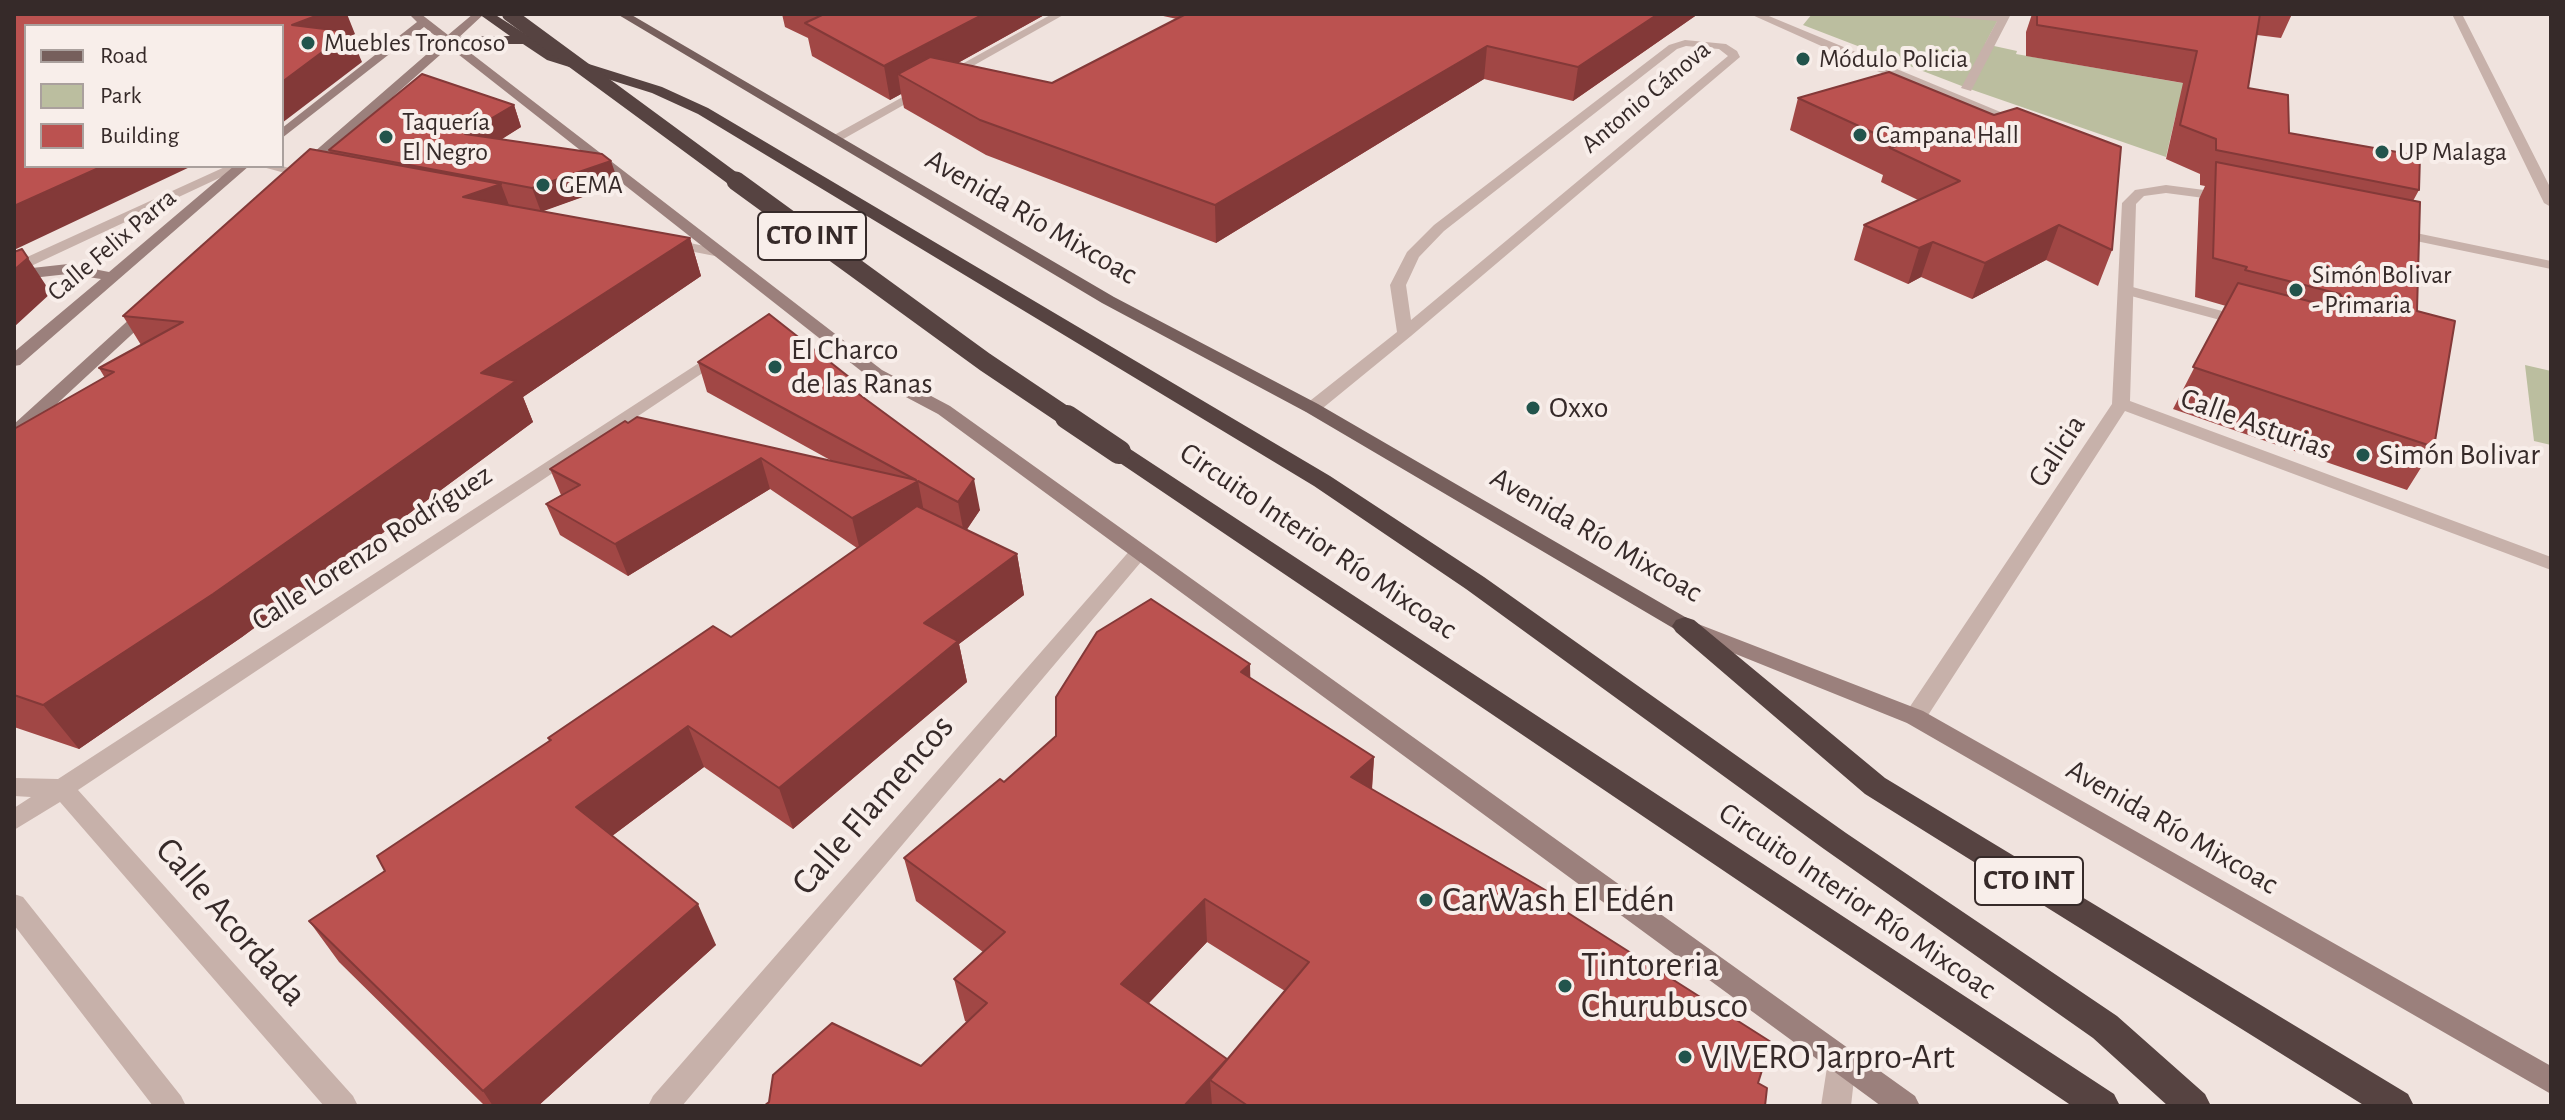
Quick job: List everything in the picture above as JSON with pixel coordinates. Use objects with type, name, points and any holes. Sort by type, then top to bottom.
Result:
[{"type":"highway","points":[[485,14],[523,40],[571,65],[657,90],[703,111],[1322,481],[1475,583],[1835,841],[2105,1027],[2193,1106]]},
{"type":"highway","name":"Circuito Interior Río Mixcoac","points":[[509,14],[946,334],[2102,1106]]},
{"type":"highway","points":[[448,41],[523,40]]},
{"type":"highway","name":"CTO INT","points":[[1685,626],[1875,786],[2396,1106]]},
{"type":"main road","points":[[292,179],[479,14]]},
{"type":"main road","name":"Avenida Río Mixcoac","points":[[622,14],[1108,300],[1312,408],[1685,626],[1915,717],[2551,1081]]},
{"type":"main road","points":[[284,132],[419,18]]},
{"type":"main road","name":"CTO INT","points":[[419,18],[876,374],[944,410],[1905,1106]]},
{"type":"main road","name":"Calle Felix Parra","points":[[14,361],[238,168]]},
{"type":"main road","points":[[14,275],[68,269],[110,277]]},
{"type":"main road","points":[[14,434],[162,299]]},
{"type":"street","points":[[833,139],[1060,14]]},
{"type":"street","points":[[1755,14],[1881,69],[2027,126]]},
{"type":"street","points":[[1950,14],[2005,16],[1967,88]]},
{"type":"street","points":[[2457,14],[2551,203]]},
{"type":"street","name":"Antonio Cánova","points":[[1312,408],[1405,333],[1731,60],[1733,53],[1722,46],[1704,42],[1673,47],[1439,228],[1412,255],[1398,285],[1405,333]]},
{"type":"street","points":[[14,269],[236,168]]},
{"type":"street","points":[[270,168],[292,179],[329,180]]},
{"type":"street","name":"Galicia","points":[[1915,717],[2121,404],[2129,203],[2132,197],[2150,190],[2184,189],[2249,202]]},
{"type":"street","points":[[2370,227],[2551,265]]},
{"type":"street","points":[[658,241],[720,253]]},
{"type":"street","points":[[2125,290],[2259,325]]},
{"type":"street","name":"Calle Lorenzo Rodríguez","points":[[14,820],[736,343]]},
{"type":"street","name":"Calle Asturias","points":[[2121,404],[2551,564]]},
{"type":"street","name":"Calle Flamencos","points":[[663,1106],[1139,552]]},
{"type":"street","points":[[14,787],[62,788]]},
{"type":"street","name":"Calle Acordada","points":[[62,788],[343,1106]]},
{"type":"street","points":[[14,905],[171,1106]]},
{"type":"street","points":[[1836,1106],[1842,1061]]},
{"type":"green space","points":[[1812,14],[2001,14],[1985,44],[2017,51],[2016,54],[2211,88],[2176,114],[2166,157],[1967,88],[1803,25]]},
{"type":"green space","points":[[2525,365],[2551,371],[2551,445],[2534,441]]},
{"type":"building","points":[[14,14],[321,14],[292,25],[349,32],[284,81],[284,24],[24,24],[24,168],[99,168],[14,206]]},
{"type":"building","points":[[819,14],[984,14],[884,66],[805,23],[822,15]]},
{"type":"building","points":[[1186,14],[1658,14],[1578,67],[1487,46],[1215,205],[980,120],[898,74],[930,57],[1052,83]]},
{"type":"building","points":[[2037,14],[2260,14],[2248,88],[2288,95],[2289,133],[2420,156],[2419,190],[2216,150],[2216,139],[2180,125],[2197,51],[2037,25]]},
{"type":"building","points":[[1889,72],[1994,115],[2017,108],[2121,147],[2112,250],[2059,225],[1985,263],[1933,242],[1919,248],[1864,225],[1960,181],[1890,148],[1900,145],[1798,98]]},
{"type":"building","points":[[422,74],[514,105],[465,134],[602,154],[611,161],[532,188],[329,150]]},
{"type":"building","points":[[310,149],[501,184],[463,197],[690,238],[481,373],[516,381],[213,594],[43,705],[14,695],[14,429],[114,372],[99,368],[183,322],[123,316]]},
{"type":"building","points":[[2216,162],[2420,202],[2417,311],[2455,321],[2434,447],[2193,367],[2238,283],[2332,307],[2344,300],[2340,294],[2245,270],[2247,267],[2213,258]]},
{"type":"building","points":[[22,249],[28,258],[14,270],[14,252]]},
{"type":"building","points":[[769,314],[849,377],[841,381],[974,479],[958,502],[918,481],[852,518],[761,458],[615,544],[546,504],[580,485],[550,469],[625,421],[628,423],[637,417],[916,480],[698,362]]},
{"type":"building","points":[[917,506],[1017,554],[924,623],[958,641],[779,788],[688,726],[576,807],[698,904],[483,1091],[309,921],[385,871],[377,856],[551,740],[548,738],[713,626],[731,637]]},
{"type":"building","points":[[1151,599],[1250,664],[1241,672],[1374,757],[1351,777],[1547,891],[1543,897],[1771,1042],[1758,1083],[1767,1088],[1765,1106],[1248,1106],[1210,1080],[1309,962],[1205,899],[1121,984],[1227,1059],[1184,1106],[764,1106],[769,1102],[773,1075],[832,1023],[921,1066],[987,1003],[954,979],[1005,932],[904,858],[1000,779],[1004,782],[1056,736],[1056,697],[1097,632]]},
{"type":"place","name":"Muebles Troncoso","points":[[308,43]]},
{"type":"place","name":"Módulo Policia","points":[[1803,59]]},
{"type":"place","name":"Campana Hall","points":[[1860,135]]},
{"type":"place","name":"Taquería El Negro","points":[[386,137]]},
{"type":"place","name":"UP Malaga","points":[[2382,152]]},
{"type":"place","name":"GEMA","points":[[543,185]]},
{"type":"place","name":"Simón Bolivar - Primaria","points":[[2296,290]]},
{"type":"place","name":"El Charco de las Ranas","points":[[775,367]]},
{"type":"place","name":"Oxxo","points":[[1533,408]]},
{"type":"place","name":"Simón Bolivar","points":[[2363,455]]},
{"type":"place","name":"CarWash El Edén","points":[[1426,900]]},
{"type":"place","name":"Tintoreria Churubusco","points":[[1565,986]]},
{"type":"place","name":"VIVERO Jarpro-Art","points":[[1685,1057]]}]
